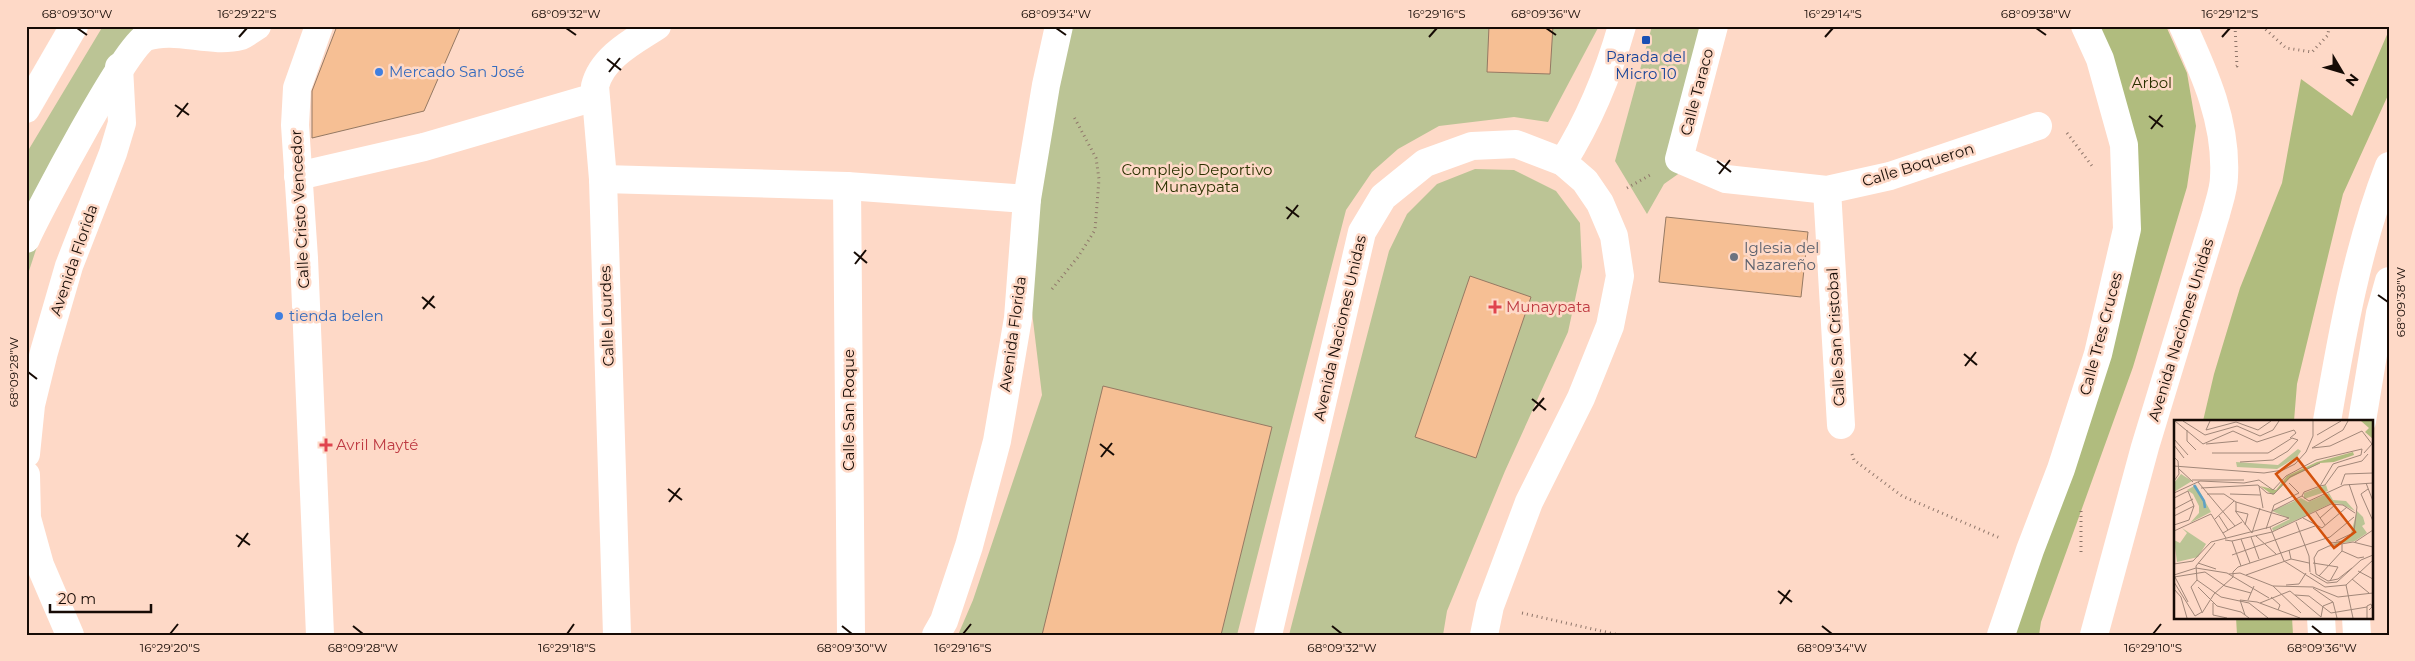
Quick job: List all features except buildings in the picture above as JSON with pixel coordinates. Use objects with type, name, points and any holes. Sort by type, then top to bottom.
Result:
[{"type":"main road","points":[[26,109],[74,26]]},
{"type":"main road","points":[[26,239],[38,213],[119,67],[143,38],[162,34],[241,36],[257,26]]},
{"type":"main road","name":"Calle Lourdes","points":[[617,635],[603,179],[595,97],[597,77],[605,65],[630,44],[657,26]]},
{"type":"main road","name":"Avenida Florida","points":[[936,635],[944,620],[969,546],[997,440],[1018,318],[1027,199],[1046,85],[1059,26]]},
{"type":"main road","points":[[1563,162],[1585,127],[1612,64],[1622,26]]},
{"type":"main road","name":"Calle Taraco","points":[[1680,159],[1714,26]]},
{"type":"main road","name":"Calle Tres Cruces","points":[[2001,635],[2030,550],[2061,469],[2098,354],[2127,229],[2124,145],[2100,59],[2085,26]]},
{"type":"main road","name":"Avenida Naciones Unidas","points":[[2094,635],[2145,447],[2216,214],[2224,179],[2224,144],[2206,75],[2183,26]]},
{"type":"main road","name":"Calle Cristo Vencedor","points":[[315,27],[297,88],[295,125],[305,268],[320,635]]},
{"type":"main road","name":"Avenida Florida","points":[[26,454],[31,405],[52,324],[69,266],[113,153],[122,123],[119,67]]},
{"type":"main road","points":[[298,176],[424,147],[595,97]]},
{"type":"main road","name":"Calle Boqueron","points":[[1680,159],[1726,179],[1827,190],[1890,176],[2038,126]]},
{"type":"main road","name":"Avenida Naciones Unidas","points":[[1268,635],[1362,232],[1383,197],[1424,163],[1472,146],[1516,144],[1563,162],[1585,181],[1600,203],[1614,236],[1620,276],[1610,326],[1581,398],[1529,502],[1490,606],[1484,635]]},
{"type":"main road","points":[[2327,420],[2346,306],[2377,196],[2389,166]]},
{"type":"main road","points":[[603,179],[847,186],[1027,199]]},
{"type":"main road","name":"Calle San Roque","points":[[847,186],[851,635]]},
{"type":"main road","name":"Calle San Cristobal","points":[[1827,190],[1841,425]]},
{"type":"main road","points":[[2362,420],[2380,313],[2389,281]]},
{"type":"main road","points":[[26,475],[27,518],[40,565],[70,635]]},
{"type":"main road","points":[[2322,618],[2322,635]]},
{"type":"main road","points":[[2356,618],[2357,635]]},
{"type":"path","points":[[2262,26],[2286,48],[2312,52],[2328,35],[2329,26]]},
{"type":"path","points":[[1018,318],[1057,285],[1095,230],[1099,178],[1096,158],[1071,113],[1046,85]]},
{"type":"path","points":[[2038,126],[2069,134],[2096,172],[2126,187]]},
{"type":"path","points":[[1600,203],[1680,159]]},
{"type":"path","points":[[1841,425],[1854,460],[1902,496],[2030,550]]},
{"type":"path","points":[[1490,606],[1619,635]]},
{"type":"green space","points":[[103,26],[138,26],[55,192],[26,280],[26,154]]},
{"type":"green space","name":"Complejo Deportivo Munaypata","points":[[1066,26],[1599,26],[1548,122],[1514,117],[1439,126],[1398,149],[1372,172],[1346,210],[1237,635],[958,635],[973,600],[1042,395],[1027,271]]},
{"type":"green space","points":[[1652,26],[1703,26],[1681,172],[1664,184],[1647,214],[1615,161]]},
{"type":"green space","name":"Arbol","points":[[2093,26],[2166,26],[2187,73],[2196,126],[2187,187],[2133,367],[2041,622],[2039,635],[1990,635],[2089,353],[2123,227]]},
{"type":"green space","points":[[2389,30],[2389,93],[2343,194],[2297,384],[2294,420],[2203,420],[2214,374],[2240,288],[2282,183],[2301,79],[2352,116]]},
{"type":"green space","points":[[1475,169],[1514,170],[1556,191],[1580,223],[1582,267],[1568,332],[1505,471],[1447,611],[1443,635],[1289,635],[1389,251],[1407,214],[1437,184]]},
{"type":"green space","points":[[2236,618],[2292,618],[2293,635],[2237,635]]},
{"type":"place","name":"Parada del Micro 10","points":[[1646,40]]},
{"type":"place","name":"Mercado San José","points":[[379,72]]},
{"type":"place","name":"Iglesia del Nazareño","points":[[1734,257]]},
{"type":"place","name":"Munaypata","points":[[1495,307]]},
{"type":"place","name":"tienda belen","points":[[279,316]]},
{"type":"place","name":"Avril Mayté","points":[[326,445]]}]
